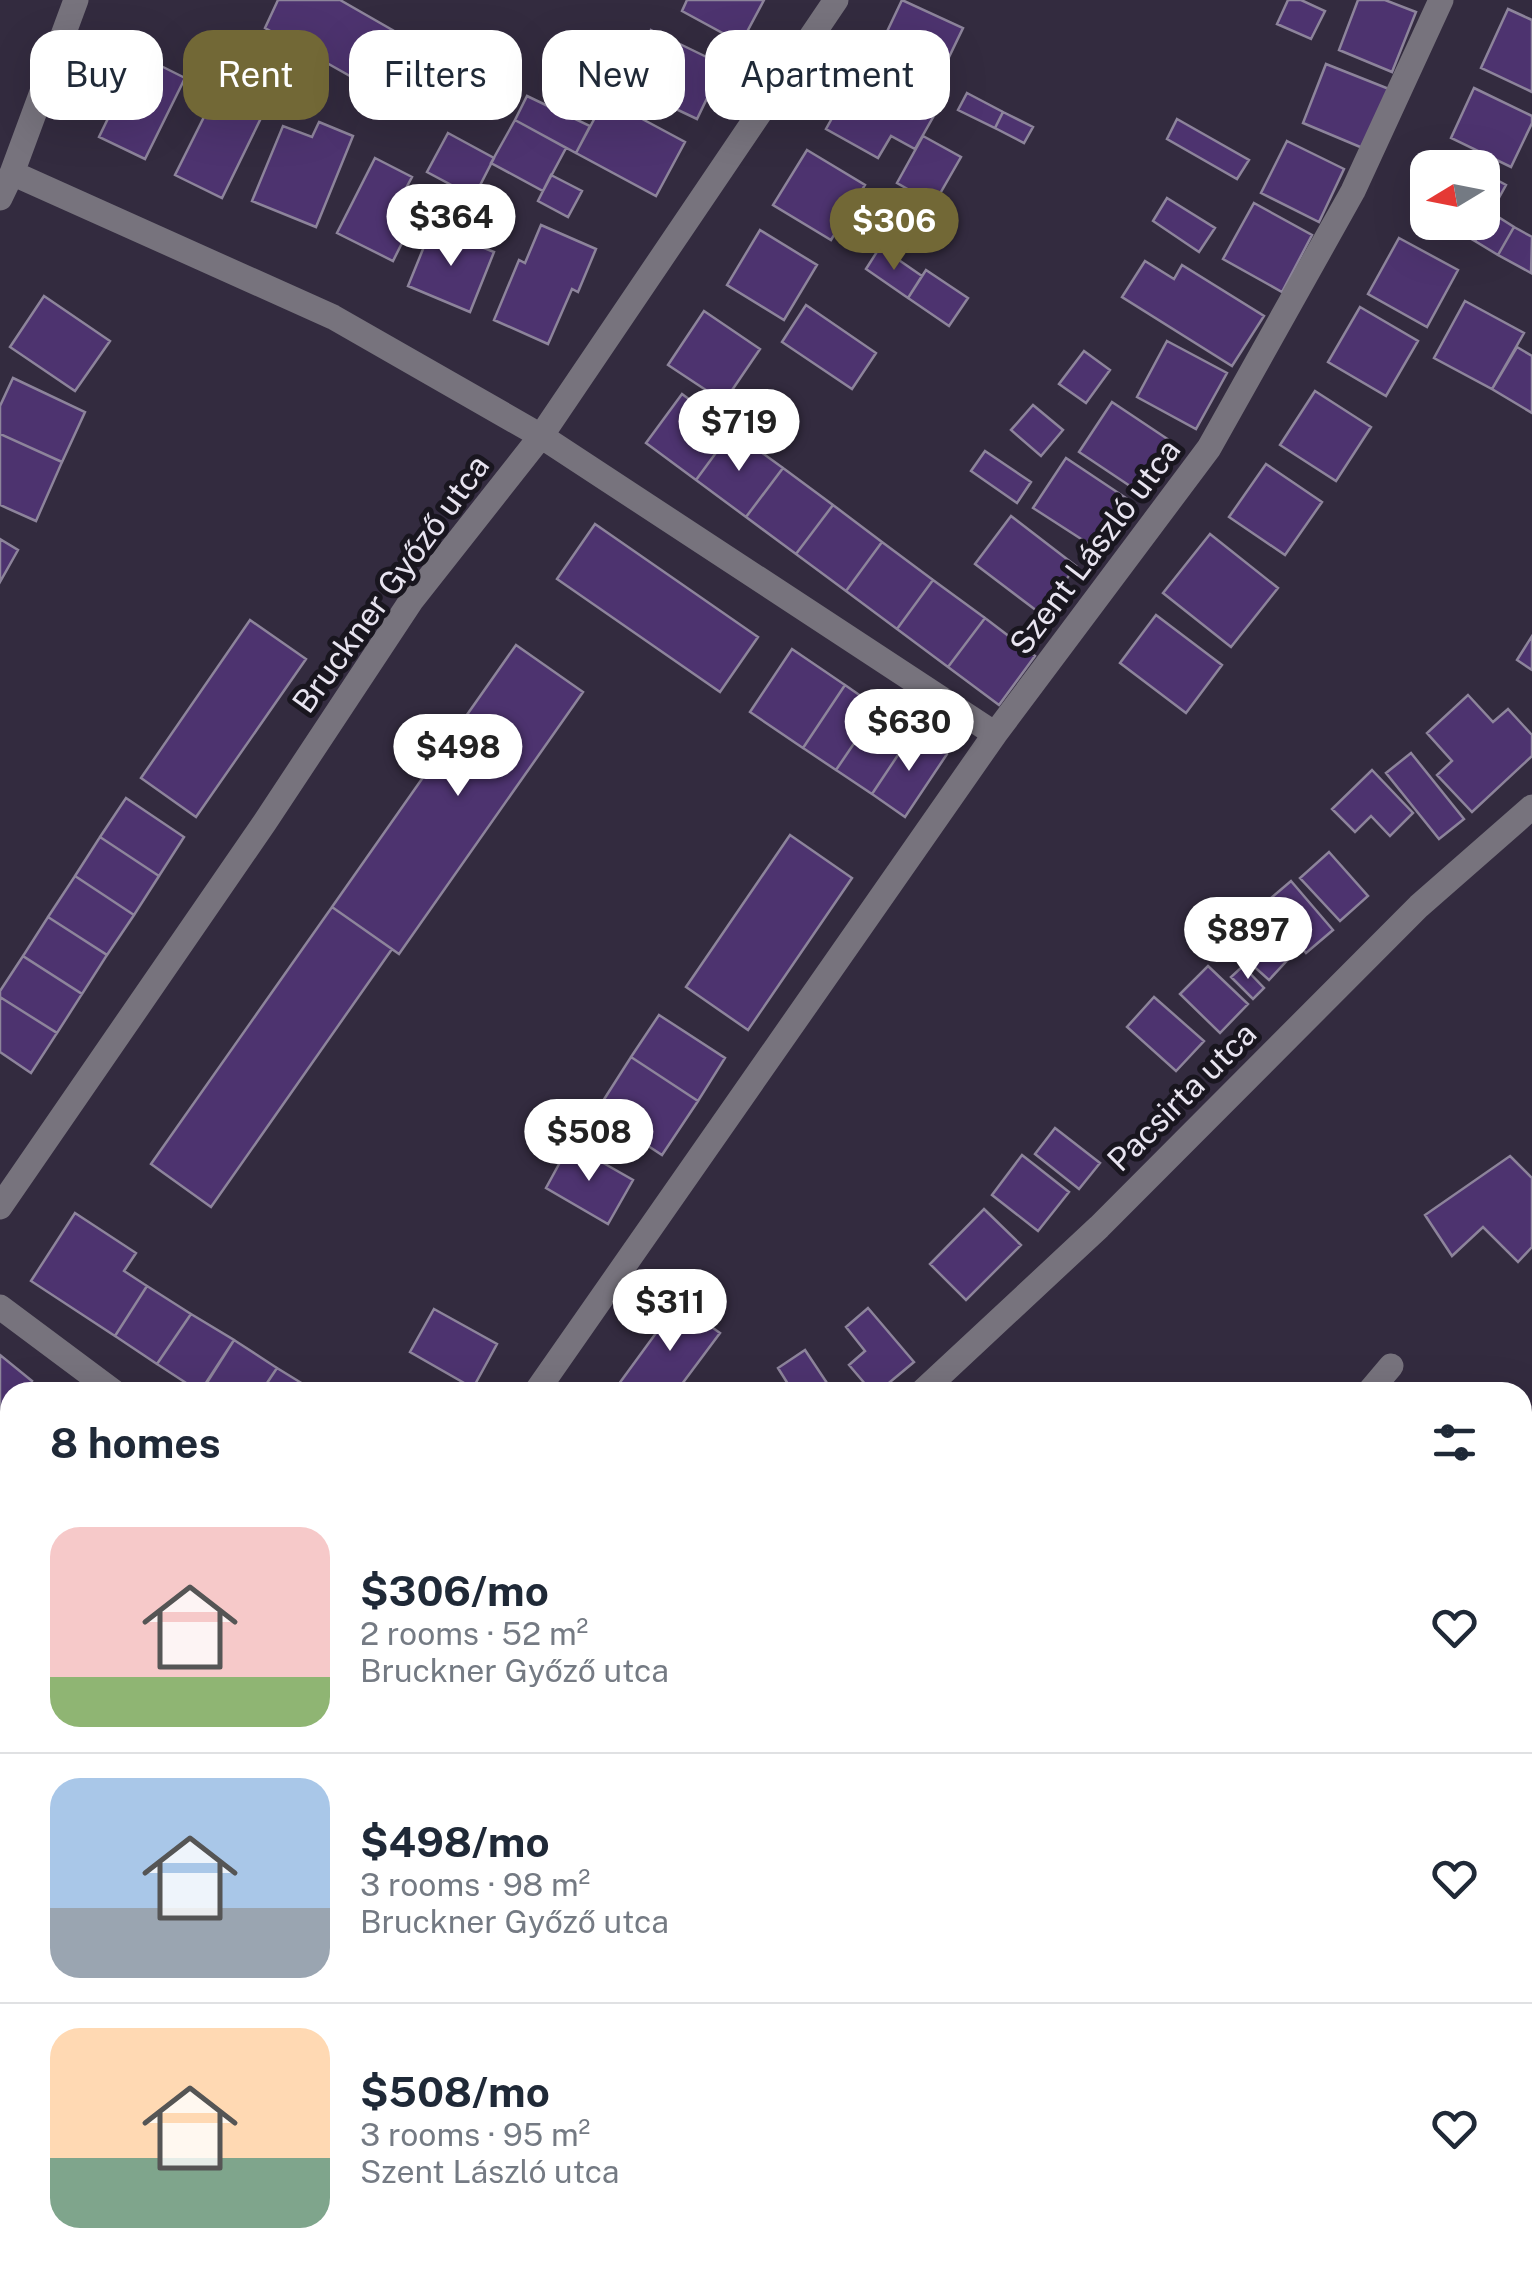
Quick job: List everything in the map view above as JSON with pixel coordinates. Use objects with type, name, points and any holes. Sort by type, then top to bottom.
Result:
[{"type":"street","points":[[0,198],[76,0]]},
{"type":"street","name":"Bruckner Győző utca","points":[[0,1207],[265,822],[411,601],[540,436],[836,0]]},
{"type":"street","name":"Szent László utca","points":[[543,1382],[995,734],[1209,448],[1353,191],[1441,0]]},
{"type":"street","points":[[12,173],[333,317],[540,436],[995,734]]},
{"type":"street","name":"Pacsirta utca","points":[[933,1382],[1099,1227],[1419,906],[1532,807]]},
{"type":"street","points":[[0,1307],[101,1382]]},
{"type":"street","points":[[1377,1382],[1390,1366]]},
{"type":"building","points":[[278,0],[340,0],[392,30],[349,30],[349,75],[329,64],[329,30],[265,28]]},
{"type":"building","points":[[687,0],[764,0],[748,30],[717,30],[682,11]]},
{"type":"building","points":[[902,0],[963,28],[950,55],[950,30],[888,30]]},
{"type":"building","points":[[1288,0],[1301,0],[1325,11],[1311,39],[1277,24]]},
{"type":"building","points":[[1358,0],[1385,0],[1416,12],[1392,72],[1339,50]]},
{"type":"building","points":[[1508,9],[1532,20],[1532,92],[1481,68]]},
{"type":"building","points":[[685,47],[705,56],[705,102],[697,119],[685,113]]},
{"type":"building","points":[[1326,64],[1389,89],[1365,149],[1303,123]]},
{"type":"building","points":[[163,67],[183,77],[145,159],[99,137],[107,120],[163,120]]},
{"type":"building","points":[[1474,88],[1532,116],[1511,167],[1500,162],[1500,150],[1476,150],[1451,138]]},
{"type":"building","points":[[967,93],[1003,112],[995,128],[958,110]]},
{"type":"building","points":[[527,96],[542,103],[542,120],[577,120],[590,126],[576,153],[515,120],[522,120]]},
{"type":"building","points":[[1003,112],[1033,127],[1024,143],[995,128]]},
{"type":"building","points":[[1177,119],[1249,160],[1237,179],[1167,139]]},
{"type":"building","points":[[202,120],[260,120],[222,198],[175,175]]},
{"type":"building","points":[[515,120],[566,148],[543,191],[491,163]]},
{"type":"building","points":[[594,120],[644,120],[685,142],[656,196],[576,153]]},
{"type":"building","points":[[831,120],[931,120],[915,149],[891,136],[878,158],[826,129]]},
{"type":"building","points":[[319,122],[353,136],[316,227],[252,201],[283,126],[312,137]]},
{"type":"building","points":[[448,133],[494,158],[474,197],[427,172]]},
{"type":"building","points":[[923,136],[961,157],[934,204],[897,183]]},
{"type":"building","points":[[1287,141],[1344,169],[1319,222],[1261,193]]},
{"type":"building","points":[[807,150],[865,185],[831,240],[773,205]]},
{"type":"building","points":[[375,158],[412,177],[397,205],[416,215],[393,261],[337,233]]},
{"type":"building","points":[[551,175],[582,191],[568,217],[538,201]]},
{"type":"building","points":[[1167,198],[1215,228],[1199,252],[1153,221]]},
{"type":"building","points":[[1254,203],[1312,235],[1282,292],[1223,259]]},
{"type":"building","points":[[1500,218],[1514,227],[1498,255],[1475,241],[1500,240]]},
{"type":"building","points":[[541,225],[596,249],[578,292],[572,289],[548,344],[494,320],[519,260],[525,263]]},
{"type":"building","points":[[432,227],[494,252],[470,312],[408,286]]},
{"type":"building","points":[[1514,227],[1532,237],[1531,273],[1498,255]]},
{"type":"building","points":[[760,230],[817,265],[784,320],[727,285]]},
{"type":"building","points":[[1399,238],[1458,270],[1427,327],[1368,294]]},
{"type":"building","points":[[880,247],[922,276],[908,298],[866,269]]},
{"type":"building","points":[[1145,261],[1174,279],[1182,265],[1264,316],[1232,366],[1122,297]]},
{"type":"building","points":[[926,270],[968,298],[949,326],[908,298]]},
{"type":"building","points":[[44,296],[110,341],[75,391],[10,347]]},
{"type":"building","points":[[1465,301],[1524,333],[1492,389],[1434,358]]},
{"type":"building","points":[[806,305],[876,353],[852,389],[782,342]]},
{"type":"building","points":[[1360,307],[1418,341],[1386,396],[1328,362]]},
{"type":"building","points":[[704,311],[760,349],[724,402],[668,365]]},
{"type":"building","points":[[1167,341],[1227,373],[1196,429],[1137,397]]},
{"type":"building","points":[[1517,347],[1532,356],[1532,413],[1492,389]]},
{"type":"building","points":[[1084,351],[1110,370],[1086,403],[1059,384]]},
{"type":"building","points":[[13,378],[85,412],[62,462],[0,434],[0,406]]},
{"type":"building","points":[[1315,391],[1371,427],[1336,481],[1280,445]]},
{"type":"building","points":[[682,394],[732,431],[696,480],[646,443]]},
{"type":"building","points":[[1112,402],[1181,448],[1148,498],[1079,452]]},
{"type":"building","points":[[1033,405],[1063,430],[1041,456],[1011,430]]},
{"type":"building","points":[[732,431],[783,468],[746,517],[696,480]]},
{"type":"building","points":[[0,434],[62,462],[36,521],[0,505]]},
{"type":"building","points":[[985,451],[1031,482],[1017,503],[971,471]]},
{"type":"building","points":[[1066,458],[1135,504],[1103,553],[1033,508]]},
{"type":"building","points":[[1266,464],[1322,502],[1285,555],[1229,517]]},
{"type":"building","points":[[783,468],[833,505],[796,554],[746,517]]},
{"type":"building","points":[[833,505],[882,542],[846,591],[796,554]]},
{"type":"building","points":[[1011,516],[1076,566],[1041,614],[975,564]]},
{"type":"building","points":[[595,524],[758,637],[720,692],[557,579]]},
{"type":"building","points":[[1210,534],[1278,588],[1231,647],[1163,593]]},
{"type":"building","points":[[0,539],[18,550],[0,582]]},
{"type":"building","points":[[882,542],[933,580],[897,629],[846,591]]},
{"type":"building","points":[[933,580],[985,618],[948,667],[897,629]]},
{"type":"building","points":[[1156,615],[1222,665],[1186,713],[1120,663]]},
{"type":"building","points":[[985,618],[1035,656],[999,705],[948,667]]},
{"type":"building","points":[[250,620],[306,659],[196,817],[141,778]]},
{"type":"building","points":[[1532,636],[1532,670],[1517,660]]},
{"type":"building","points":[[516,645],[583,692],[399,954],[332,907]]},
{"type":"building","points":[[792,649],[845,685],[803,748],[750,712]]},
{"type":"building","points":[[845,685],[878,708],[836,770],[803,748]]},
{"type":"building","points":[[1468,695],[1493,722],[1508,709],[1532,735],[1532,756],[1472,812],[1437,775],[1452,761],[1427,733]]},
{"type":"building","points":[[878,708],[914,731],[872,794],[836,770]]},
{"type":"building","points":[[914,731],[947,754],[905,817],[872,794]]},
{"type":"building","points":[[1411,753],[1464,819],[1439,839],[1386,773]]},
{"type":"building","points":[[1372,770],[1413,813],[1390,836],[1371,816],[1355,832],[1332,809]]},
{"type":"building","points":[[126,798],[184,837],[159,876],[100,837]]},
{"type":"building","points":[[790,835],[852,878],[748,1030],[686,987]]},
{"type":"building","points":[[100,837],[159,876],[134,915],[75,876]]},
{"type":"building","points":[[1329,852],[1368,896],[1340,921],[1300,878]]},
{"type":"building","points":[[75,876],[134,915],[107,955],[48,917]]},
{"type":"building","points":[[1291,881],[1333,930],[1306,953],[1264,904]]},
{"type":"building","points":[[332,907],[392,949],[211,1207],[151,1164]]},
{"type":"building","points":[[48,917],[107,955],[82,994],[23,956]]},
{"type":"building","points":[[1254,918],[1293,954],[1269,980],[1230,945]]},
{"type":"building","points":[[23,956],[82,994],[57,1033],[0,997]]},
{"type":"building","points":[[1208,966],[1248,1004],[1220,1033],[1180,994]]},
{"type":"building","points":[[1243,966],[1264,988],[1253,999],[1231,977]]},
{"type":"building","points":[[0,997],[57,1033],[31,1073],[0,1052]]},
{"type":"building","points":[[1154,997],[1204,1041],[1176,1071],[1127,1027]]},
{"type":"building","points":[[659,1015],[725,1058],[698,1101],[631,1057]]},
{"type":"building","points":[[631,1057],[698,1101],[662,1155],[596,1112]]},
{"type":"building","points":[[1055,1128],[1100,1163],[1079,1189],[1035,1154]]},
{"type":"building","points":[[570,1144],[633,1180],[608,1224],[546,1188]]},
{"type":"building","points":[[1022,1155],[1069,1192],[1038,1231],[992,1195]]},
{"type":"building","points":[[1510,1156],[1532,1178],[1532,1247],[1518,1262],[1483,1227],[1452,1256],[1425,1215]]},
{"type":"building","points":[[984,1209],[1021,1245],[966,1300],[930,1264]]},
{"type":"building","points":[[75,1213],[136,1253],[124,1271],[147,1286],[115,1336],[31,1281]]},
{"type":"building","points":[[147,1286],[191,1314],[157,1364],[115,1336]]},
{"type":"building","points":[[678,1303],[720,1333],[683,1382],[620,1382]]},
{"type":"building","points":[[868,1308],[914,1362],[890,1382],[863,1382],[849,1365],[865,1351],[846,1327]]},
{"type":"building","points":[[434,1309],[497,1344],[476,1382],[462,1382],[410,1352]]},
{"type":"building","points":[[191,1314],[234,1340],[207,1382],[185,1382],[157,1364]]},
{"type":"building","points":[[234,1340],[277,1368],[268,1382],[207,1382]]},
{"type":"building","points":[[805,1350],[826,1382],[787,1382],[778,1368]]},
{"type":"building","points":[[0,1355],[32,1381],[31,1382],[0,1382]]},
{"type":"building","points":[[277,1368],[300,1382],[268,1382]]}]
